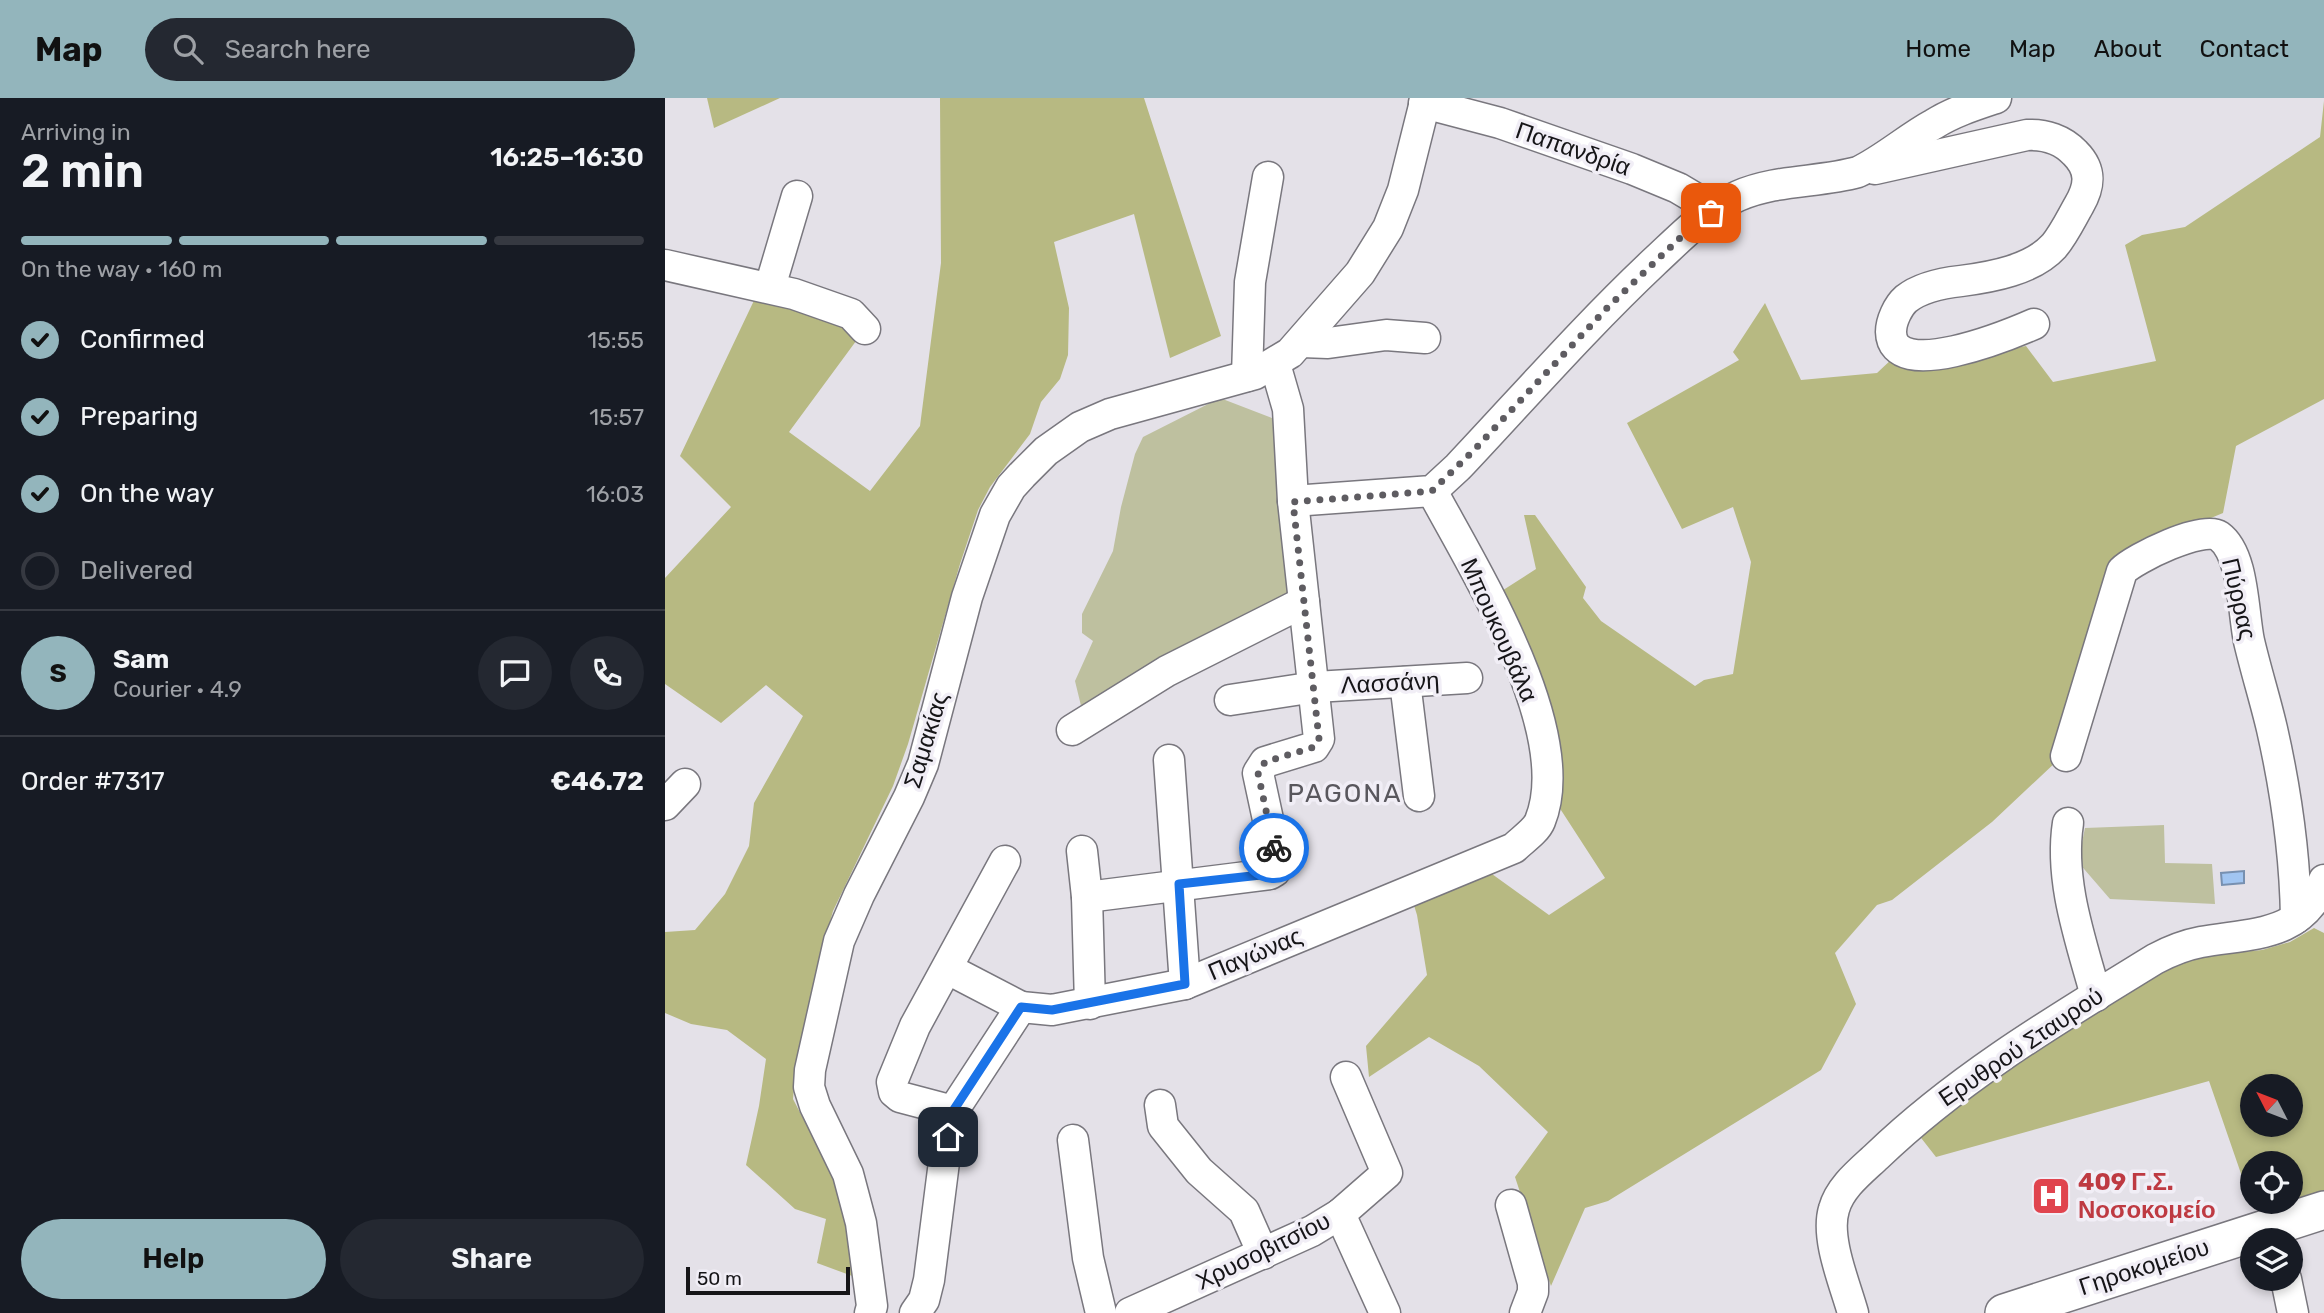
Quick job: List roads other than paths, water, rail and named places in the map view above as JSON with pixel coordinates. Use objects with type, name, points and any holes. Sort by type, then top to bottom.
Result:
[{"type":"main road","name":"Γηροκομείου","points":[[2286,1228],[2324,1210]]},
{"type":"main road","name":"Γηροκομείου","points":[[2004,1313],[2240,1244]]},
{"type":"street","points":[[1858,172],[1933,124],[1996,98]]},
{"type":"street","name":"Παπανδρία","points":[[1425,101],[1500,123],[1632,169],[1678,188],[1715,210]]},
{"type":"street","name":"Σαμακίας","points":[[870,1313],[872,1306],[861,1223],[845,1165],[811,1094],[810,1070],[839,941],[923,764],[963,610],[990,527],[1002,502],[1022,474],[1046,451],[1080,427],[1121,411],[1247,376],[1275,364],[1302,342],[1360,273],[1388,228],[1403,190],[1425,101]]},
{"type":"street","points":[[1293,502],[1432,491],[1467,458],[1607,308],[1682,236],[1735,197],[1759,188],[1913,162],[1956,149],[2027,135],[2045,136],[2069,147],[2084,165],[2087,192],[2053,247],[2028,265],[1976,279],[1943,284],[1914,294],[1898,309],[1891,328],[1894,342],[1903,350],[1926,356],[1961,350],[2034,324]]},
{"type":"street","points":[[1247,376],[1250,282],[1268,177]]},
{"type":"street","points":[[770,287],[797,196]]},
{"type":"street","points":[[665,264],[770,287],[851,314],[865,329]]},
{"type":"street","points":[[1302,342],[1328,343],[1387,335],[1425,338]]},
{"type":"street","points":[[1087,897],[1270,874],[1278,866],[1258,773],[1265,762],[1318,744],[1315,687],[1293,502],[1288,409],[1275,364]]},
{"type":"street","name":"Μπουκουβάλα","points":[[1432,491],[1502,622],[1523,672],[1546,750],[1548,782],[1539,824],[1514,848]]},
{"type":"street","name":"Πύρρας","points":[[2066,756],[2122,571],[2137,559],[2196,535],[2209,533],[2218,536],[2228,549],[2238,571],[2250,646],[2273,732],[2291,840],[2296,918]]},
{"type":"street","points":[[1072,730],[1167,671],[1304,602]]},
{"type":"street","name":"Λασσάνη","points":[[1230,700],[1315,687],[1468,678]]},
{"type":"street","points":[[1405,682],[1419,796]]},
{"type":"street","points":[[1169,760],[1185,984]]},
{"type":"street","points":[[2068,823],[2066,853],[2072,901],[2097,996]]},
{"type":"street","name":"Παγώνας","points":[[1021,1007],[1052,1010],[1185,984],[1514,848]]},
{"type":"street","points":[[1082,851],[1087,897],[1090,1004]]},
{"type":"street","points":[[953,1111],[900,1097],[894,1092],[891,1082],[915,1026],[1005,861]]},
{"type":"street","name":"Ερυθρού Σταυρού","points":[[1853,1313],[1832,1231],[1833,1212],[1842,1193],[1886,1147],[1980,1070],[2155,959],[2178,948],[2277,929],[2296,918],[2317,896],[2324,880]]},
{"type":"street","points":[[915,1313],[924,1300],[929,1280],[953,1111],[1021,1007],[948,969]]},
{"type":"street","name":"Χρυσοβιτσίου","points":[[1130,1313],[1312,1231],[1340,1213],[1387,1173],[1346,1077]]},
{"type":"street","points":[[1160,1105],[1163,1126],[1199,1171],[1244,1211],[1263,1254]]},
{"type":"street","points":[[1073,1140],[1087,1258],[1101,1313]]},
{"type":"street","points":[[1511,1205],[1533,1283],[1533,1292],[1525,1313]]},
{"type":"street","points":[[1340,1213],[1385,1313]]},
{"type":"street","points":[[2288,1291],[2293,1313]]},
{"type":"water","points":[[2244,871],[2244,883],[2222,885],[2221,873]]},
{"type":"place","name":"409 Γ.Σ. Νοσοκομείο","points":[[2051,1196]]},
{"type":"district","name":"PAGONA","points":[[1345,793]]}]
